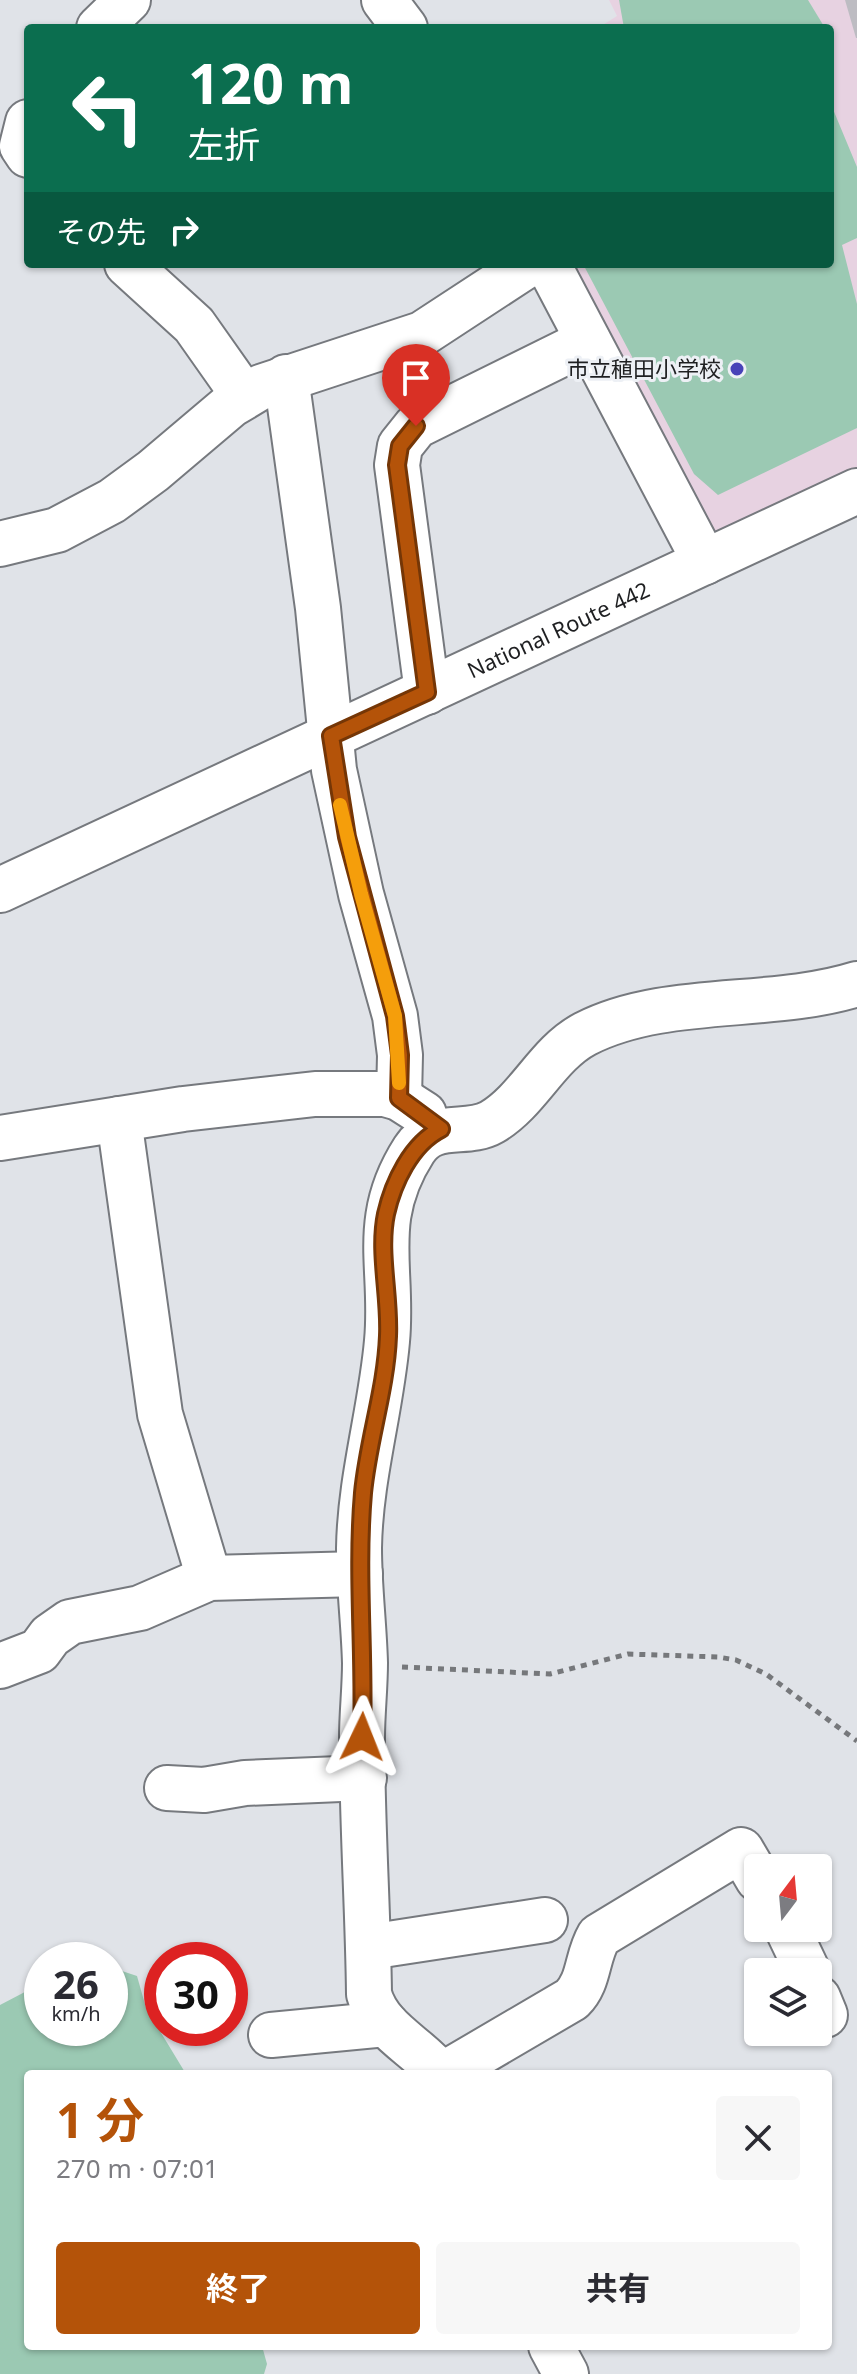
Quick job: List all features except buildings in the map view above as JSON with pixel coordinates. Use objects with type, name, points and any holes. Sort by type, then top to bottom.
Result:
[{"type":"main road","points":[[103,24],[128,0]]},
{"type":"main road","points":[[384,0],[402,24]]},
{"type":"main road","points":[[131,268],[194,325],[244,396]]},
{"type":"main road","points":[[0,544],[74,522],[125,493],[244,396],[286,377],[422,334],[523,268]]},
{"type":"main road","points":[[550,268],[705,562]]},
{"type":"main road","points":[[427,692],[397,465],[400,446],[416,426],[588,341]]},
{"type":"main road","points":[[286,377],[318,608],[331,736],[347,837],[395,1016],[400,1055],[399,1098]]},
{"type":"main road","name":"National Route 442","points":[[0,890],[857,491]]},
{"type":"main road","points":[[0,577],[51,545],[74,522]]},
{"type":"main road","points":[[438,2070],[373,2010],[369,1994],[365,1665],[360,1574],[363,1491],[388,1335],[386,1213],[413,1151],[421,1141],[441,1129],[474,1128],[497,1119],[570,1043],[607,1024],[658,1012],[795,997],[857,984]]},
{"type":"main road","points":[[0,1138],[315,1094],[354,1093],[399,1098],[441,1129]]},
{"type":"main road","points":[[119,1119],[160,1414],[209,1578]]},
{"type":"main road","points":[[0,1666],[39,1651],[50,1636],[70,1622],[140,1608],[209,1578],[360,1574]]},
{"type":"main road","points":[[167,1788],[204,1790],[245,1783],[364,1778]]},
{"type":"main road","points":[[449,2070],[572,1999],[585,1986],[591,1950],[599,1936],[741,1850],[744,1855]]},
{"type":"main road","points":[[369,1947],[545,1920]]},
{"type":"main road","points":[[271,2035],[386,2024]]},
{"type":"main road","points":[[553,2350],[566,2374]]},
{"type":"path","points":[[365,1665],[550,1674],[628,1654],[718,1657],[736,1660],[766,1674],[857,1741]]},
{"type":"shaded area","name":"市立稙田小学校","points":[[609,0],[857,0],[857,475],[708,543],[565,268],[834,268],[834,24],[604,24],[617,16]]},
{"type":"green space","points":[[619,0],[808,0],[823,24],[623,24]]},
{"type":"green space","name":"市立稙田小学校","points":[[834,112],[857,167],[857,238],[842,245],[857,304],[857,428],[718,495],[694,474],[585,268],[834,268]]},
{"type":"green space","points":[[128,1973],[137,1976],[144,2001],[144,2046],[169,2046],[184,2070],[24,2070],[24,2350],[263,2350],[267,2364],[264,2374],[0,2374],[0,2005],[24,1992],[24,2046],[128,2046]]},
{"type":"slow traffic","points":[[340,805],[395,1016],[399,1035],[399,1083]]},
{"type":"place","name":"市立稙田小学校","points":[[737,369]]},
{"type":"route","points":[[362,1737],[365,1665],[359,1547],[366,1469],[388,1335],[385,1223],[389,1203],[413,1151],[421,1141],[441,1129],[424,1113],[399,1098],[399,1035],[347,837],[331,736],[427,692],[397,465],[400,446],[416,426]]}]
